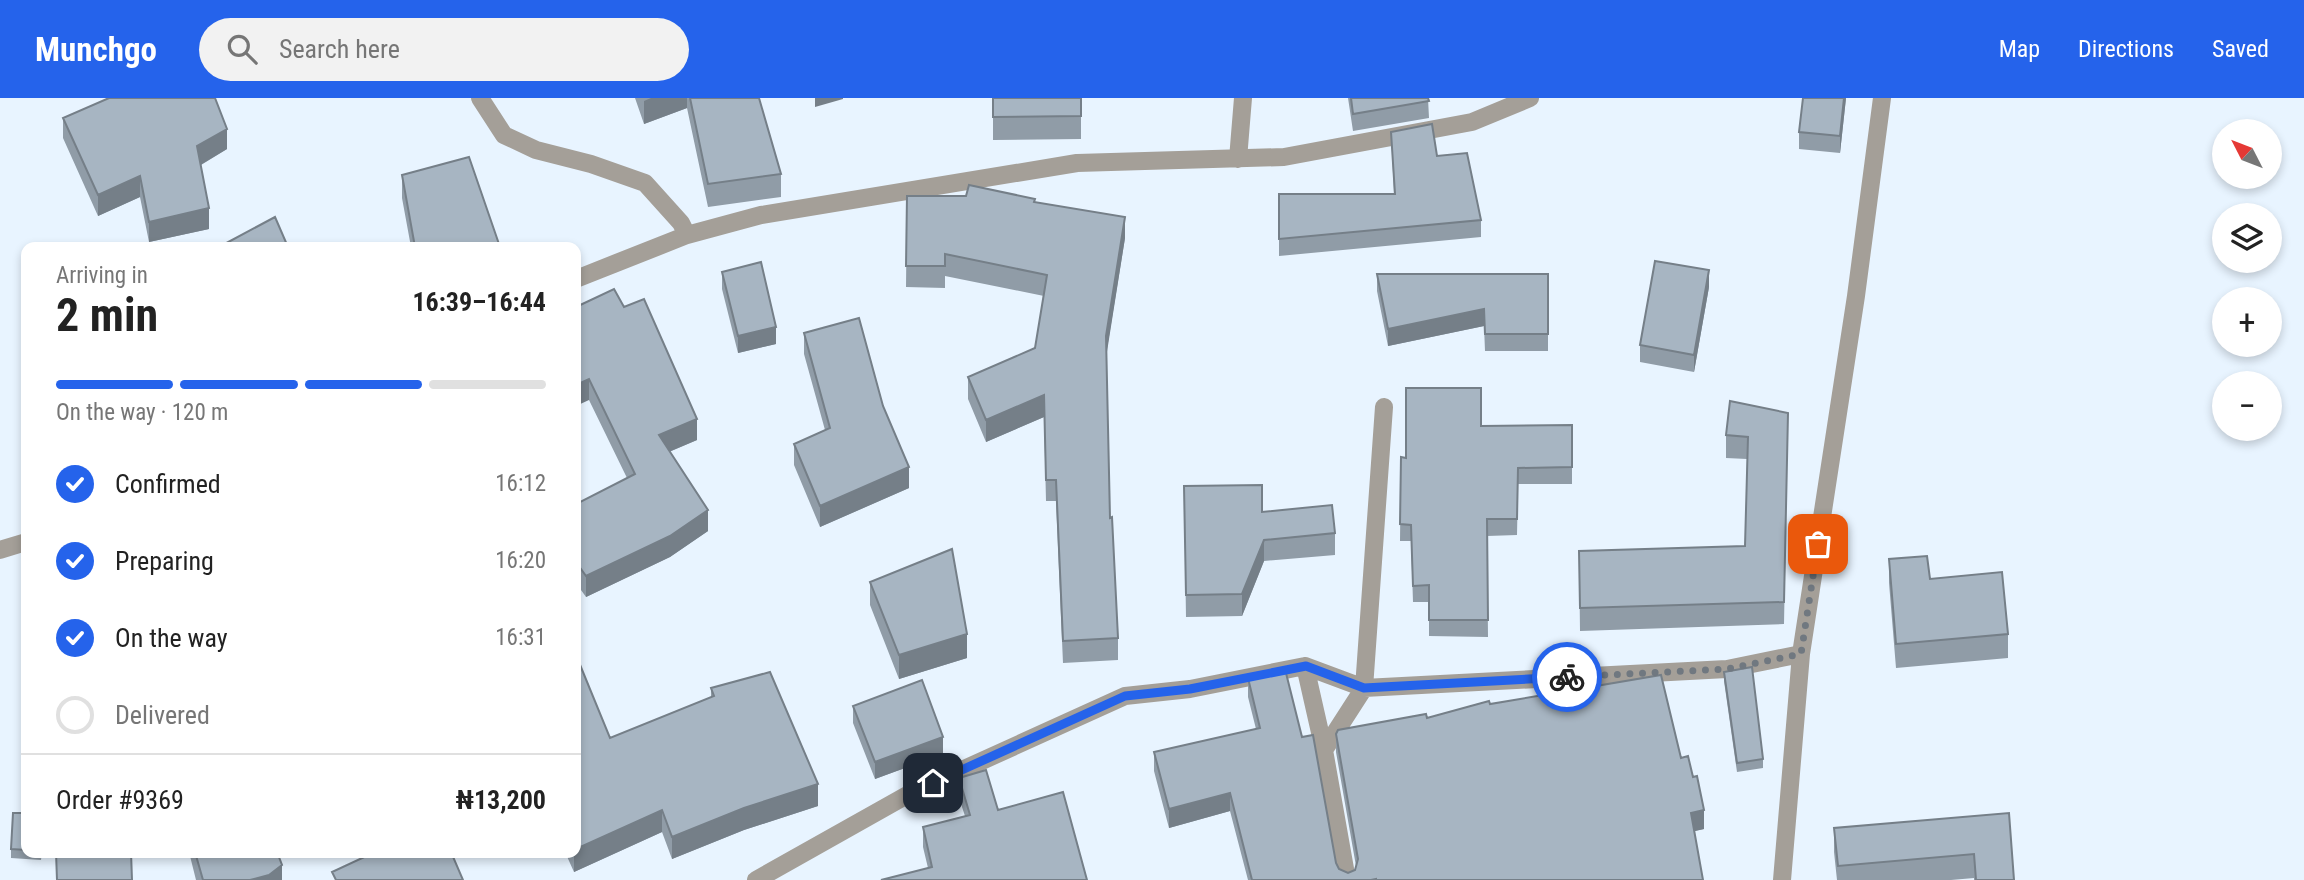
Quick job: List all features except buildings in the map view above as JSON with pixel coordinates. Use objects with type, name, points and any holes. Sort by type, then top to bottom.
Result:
[{"type":"street","points":[[480,98],[504,135],[536,150],[591,164],[645,183],[681,223],[687,235]]},
{"type":"street","points":[[1238,159],[1243,98]]},
{"type":"street","points":[[581,277],[687,235],[761,215],[1077,163],[1284,157],[1472,122],[1530,98]]},
{"type":"street","points":[[1782,880],[1801,654],[1856,296],[1882,98]]},
{"type":"street","points":[[1324,750],[1364,688],[1384,407]]},
{"type":"street","points":[[0,550],[21,544]]},
{"type":"street","points":[[756,880],[909,794],[1125,696],[1190,689],[1306,666],[1364,688],[1727,669],[1801,654]]},
{"type":"street","points":[[1306,666],[1347,880]]},
{"type":"way so far","points":[[1567,677],[1727,669],[1801,654],[1818,544]]},
{"type":"route","points":[[933,783],[1125,696],[1190,689],[1306,666],[1364,688],[1567,677]]}]
